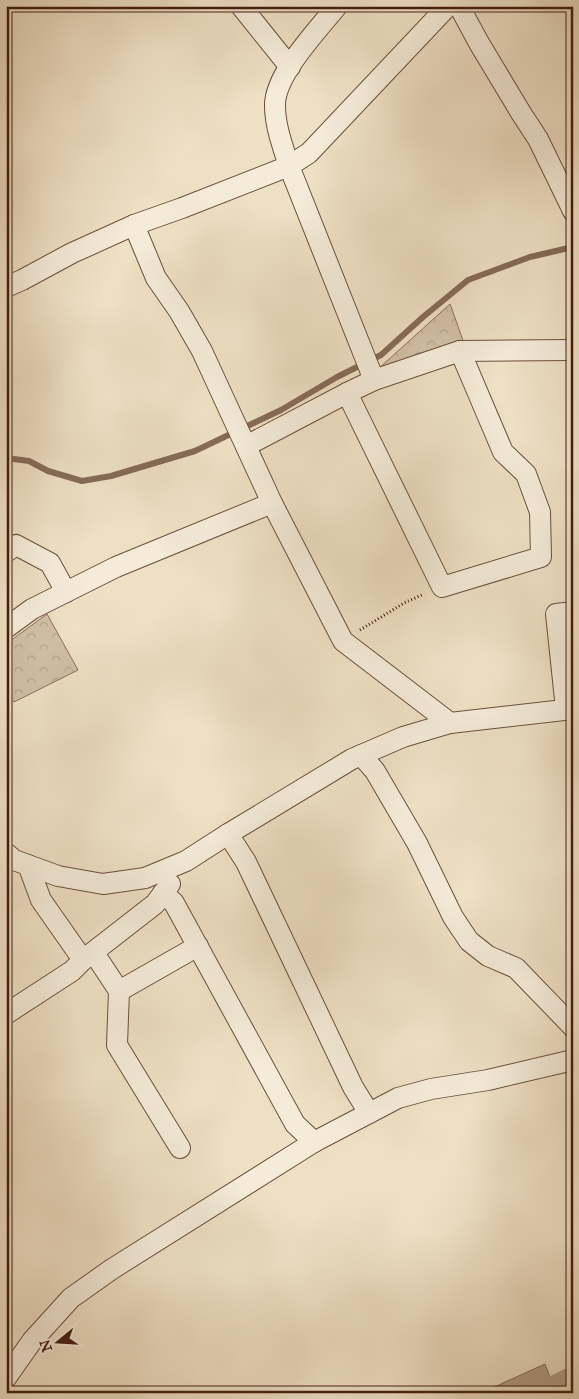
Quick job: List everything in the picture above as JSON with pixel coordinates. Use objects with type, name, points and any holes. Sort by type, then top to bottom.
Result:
[{"type":"street","points":[[241,6],[290,67]]},
{"type":"street","points":[[337,6],[290,67],[281,82],[275,105],[279,135],[289,166],[374,380]]},
{"type":"street","points":[[6,287],[72,253],[134,225],[289,166],[309,153],[448,6]]},
{"type":"street","points":[[460,6],[479,43],[538,139],[573,210]]},
{"type":"street","points":[[134,225],[156,278],[179,311],[202,351],[272,503],[343,641],[450,723]]},
{"type":"street","points":[[246,446],[374,380],[460,351],[573,350]]},
{"type":"street","points":[[347,393],[442,587],[541,557],[540,512],[526,474],[503,452],[460,351]]},
{"type":"street","points":[[6,628],[32,609],[116,567],[272,503]]},
{"type":"street","points":[[6,552],[16,545],[50,562],[66,592]]},
{"type":"street","points":[[6,853],[14,860],[58,876],[103,884],[145,878],[186,861],[352,759],[403,737],[450,723],[569,709],[556,614],[573,612]]},
{"type":"street","points":[[361,755],[375,771],[417,844],[453,916],[469,941],[488,956],[516,968],[573,1026]]},
{"type":"street","points":[[228,834],[246,862],[353,1087],[369,1113]]},
{"type":"street","points":[[6,1014],[72,971],[155,904],[186,861]]},
{"type":"street","points":[[28,865],[41,900],[119,991],[117,1045],[180,1148]]},
{"type":"street","points":[[163,893],[174,903],[295,1124],[314,1142]]},
{"type":"street","points":[[119,991],[198,946]]},
{"type":"street","points":[[6,1378],[32,1341],[71,1298],[112,1269],[314,1142],[398,1098],[423,1091],[488,1080],[573,1060]]},
{"type":"path","points":[[343,641],[404,603],[442,587]]},
{"type":"green space","points":[[450,304],[465,346],[377,370]]},
{"type":"green space","points":[[47,614],[78,670],[14,702],[6,692],[6,644]]},
{"type":"shaded area","points":[[545,1364],[556,1393],[481,1393]]},
{"type":"waterway","points":[[6,458],[29,461],[48,471],[82,481],[111,476],[195,451],[281,410],[337,377],[381,355],[468,280],[530,257],[573,247]]},
{"type":"waterway","points":[[559,1393],[573,1386]]}]
